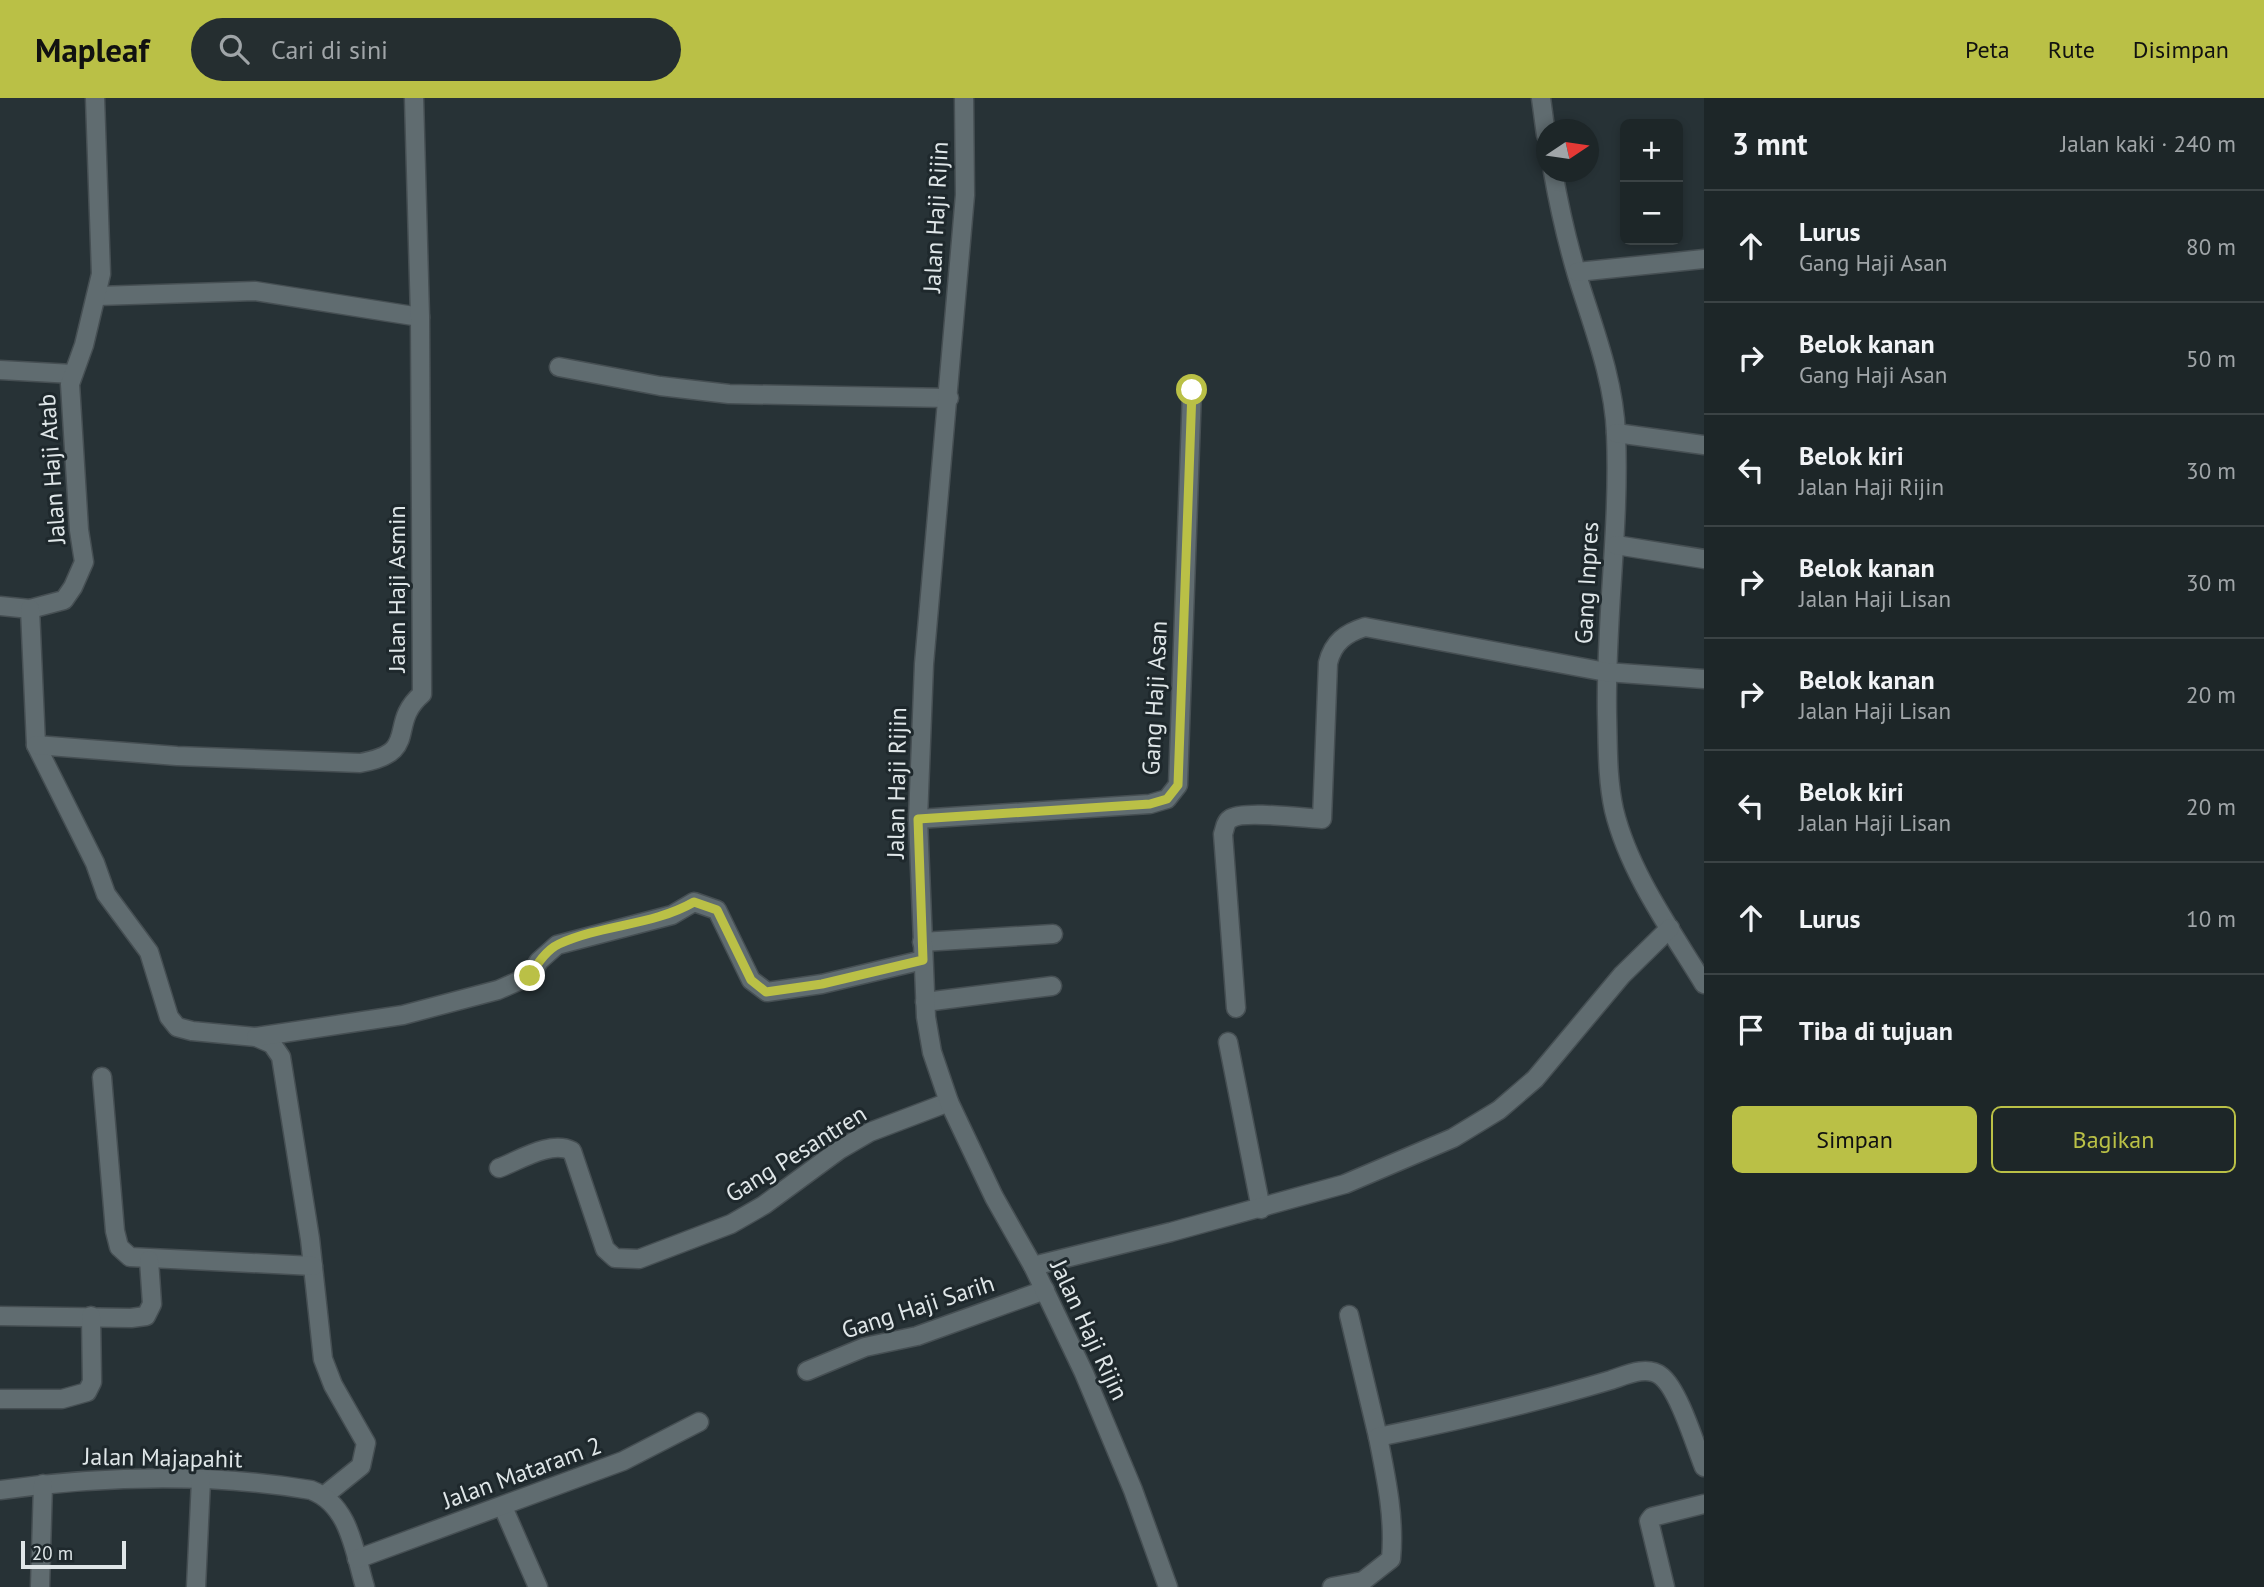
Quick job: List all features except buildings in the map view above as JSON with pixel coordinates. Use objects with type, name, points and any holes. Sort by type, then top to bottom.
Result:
[{"type":"street","name":"Jalan Haji Atab","points":[[30,608],[64,600],[84,562],[70,384],[98,296],[101,225],[95,98]]},
{"type":"street","name":"Jalan Haji Asmin","points":[[36,745],[298,762],[360,762],[379,759],[395,751],[401,743],[409,705],[422,694],[420,317],[414,98]]},
{"type":"street","name":"Jalan Haji Rijin","points":[[964,98],[965,195],[949,398],[932,547],[918,819],[925,1002],[932,1052],[949,1102],[993,1197],[1045,1290],[1112,1439],[1168,1587]]},
{"type":"street","points":[[1541,98],[1544,119]]},
{"type":"street","name":"Gang Inpres","points":[[1555,182],[1577,272],[1611,389],[1616,433],[1616,545],[1610,590],[1606,672],[1608,781],[1615,813],[1629,848],[1670,928],[1704,984]]},
{"type":"street","points":[[1577,272],[1704,259]]},
{"type":"street","points":[[98,296],[255,291],[420,317]]},
{"type":"street","points":[[559,367],[660,386],[729,394],[949,398]]},
{"type":"street","points":[[0,370],[73,374]]},
{"type":"street","name":"Gang Haji Asan","points":[[918,819],[1150,804],[1167,799],[1178,785],[1192,390]]},
{"type":"street","points":[[1616,433],[1704,445]]},
{"type":"street","points":[[1616,545],[1704,559]]},
{"type":"street","points":[[0,606],[30,608],[36,745],[96,863],[106,894],[149,952],[169,1017],[177,1027],[256,1037],[403,1016],[498,990],[530,976],[539,961],[557,945],[672,915],[694,902],[717,910],[751,980],[766,992],[822,984],[922,951],[1053,934]]},
{"type":"street","points":[[1236,1008],[1223,834],[1230,819],[1237,816],[1322,819],[1328,663],[1337,642],[1365,627],[1606,672],[1704,679]]},
{"type":"street","points":[[1033,1266],[1261,1209],[1345,1184],[1406,1160],[1499,1110],[1535,1079],[1622,975],[1670,928]]},
{"type":"street","points":[[925,1002],[1052,986]]},
{"type":"street","points":[[256,1037],[272,1044],[281,1057],[286,1076],[313,1266],[323,1359],[333,1385],[366,1443],[361,1466],[325,1495],[343,1518],[365,1587]]},
{"type":"street","points":[[1228,1042],[1261,1209]]},
{"type":"street","points":[[102,1077],[115,1231],[120,1247],[130,1257],[313,1266]]},
{"type":"street","name":"Gang Pesantren","points":[[499,1168],[551,1148],[563,1146],[572,1151],[605,1250],[615,1258],[639,1259],[731,1224],[764,1205],[839,1150],[870,1132],[949,1102]]},
{"type":"street","points":[[0,1316],[131,1318],[149,1312],[152,1292],[149,1260]]},
{"type":"street","name":"Gang Haji Sarih","points":[[807,1371],[865,1347],[917,1336],[1045,1290]]},
{"type":"street","points":[[1332,1587],[1363,1580],[1391,1559],[1393,1538],[1378,1437],[1349,1315]]},
{"type":"street","points":[[0,1399],[62,1399],[87,1392],[92,1382],[91,1316]]},
{"type":"street","points":[[1378,1437],[1518,1406],[1633,1373],[1651,1371],[1663,1377],[1673,1391],[1704,1467]]},
{"type":"street","name":"Jalan Mataram 2","points":[[357,1559],[623,1461],[699,1422]]},
{"type":"street","name":"Jalan Majapahit","points":[[0,1490],[129,1478],[290,1486],[325,1495]]},
{"type":"street","points":[[196,1587],[201,1480]]},
{"type":"street","points":[[40,1587],[43,1484]]},
{"type":"street","points":[[1665,1587],[1649,1521],[1652,1517],[1704,1504]]},
{"type":"street","points":[[503,1507],[538,1587]]},
{"type":"route","points":[[530,976],[539,961],[557,945],[672,915],[694,902],[717,910],[751,980],[766,992],[822,984],[871,970],[923,960],[918,819],[1150,804],[1167,799],[1178,785],[1192,390]]}]
